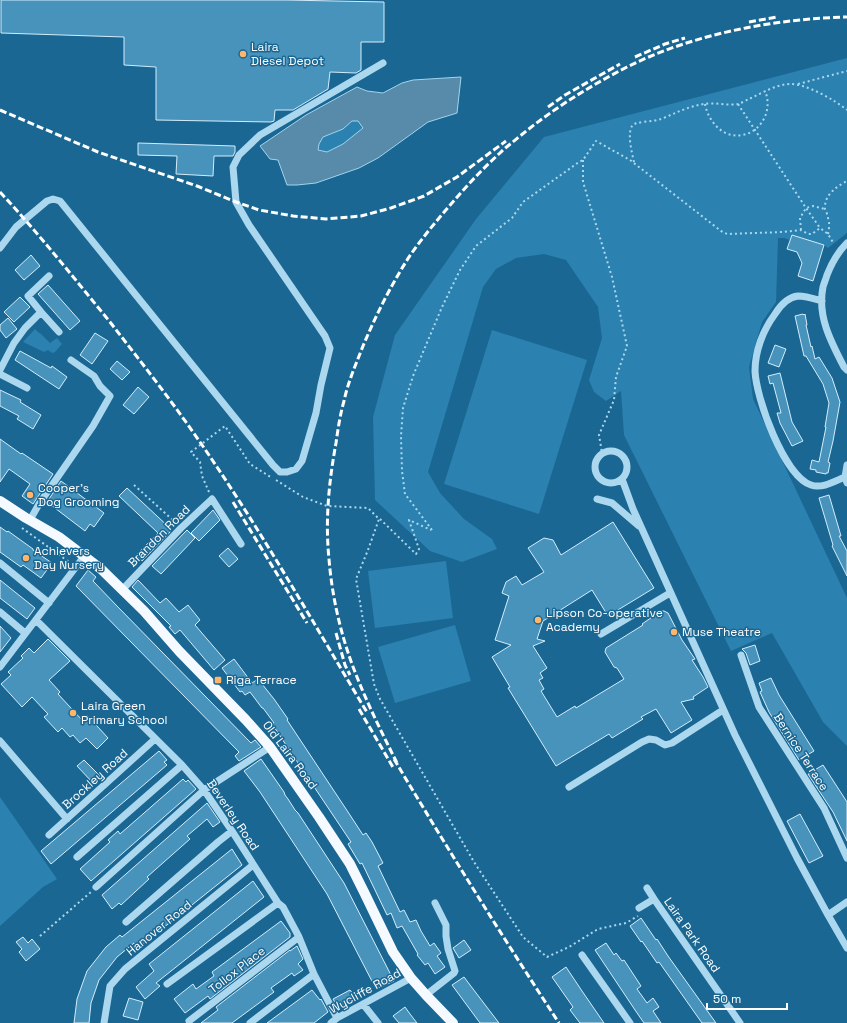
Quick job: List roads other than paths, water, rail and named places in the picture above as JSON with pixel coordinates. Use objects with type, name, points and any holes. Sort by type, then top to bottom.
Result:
[{"type":"main road","name":"Old Laira Road","points":[[0,501],[58,537],[101,568],[144,611],[179,651],[270,747],[350,864],[393,952],[411,978],[453,1023]]},
{"type":"street","points":[[0,248],[16,227],[47,201],[53,199],[60,201],[273,465],[280,472],[296,470],[302,461],[316,413],[330,348],[325,336],[249,225],[236,202],[233,167],[239,155],[260,135],[383,63]]},
{"type":"street","points":[[847,243],[839,251],[831,264],[823,287],[822,301],[827,331],[844,367],[847,370]]},
{"type":"street","points":[[49,276],[28,296],[59,332]]},
{"type":"street","points":[[822,301],[799,296],[788,299],[777,310],[764,332],[759,347],[755,371],[758,393],[764,413],[779,447],[793,470],[803,481],[811,485],[820,486],[846,480],[847,465]]},
{"type":"street","points":[[0,370],[14,343],[25,328],[41,312]]},
{"type":"street","points":[[30,520],[39,504],[93,426],[110,396],[100,386],[94,376],[71,360]]},
{"type":"street","points":[[0,374],[27,388]]},
{"type":"street","points":[[607,451],[618,452],[622,455],[627,465],[627,470],[622,479],[618,482],[608,483],[599,479],[594,471],[595,461],[598,456],[607,451]]},
{"type":"street","points":[[622,479],[641,527],[723,710],[797,858],[847,948]]},
{"type":"street","name":"Brandon Road","points":[[122,590],[181,528],[212,499],[241,544]]},
{"type":"street","points":[[597,499],[612,503],[641,527]]},
{"type":"street","points":[[0,667],[85,556]]},
{"type":"street","points":[[0,563],[49,603]]},
{"type":"street","points":[[600,634],[670,593]]},
{"type":"street","points":[[0,612],[25,633]]},
{"type":"street","name":"Beverley Road","points":[[36,620],[182,765],[204,790],[278,903],[283,907],[299,937],[314,974],[337,1018]]},
{"type":"street","name":"Bernice Terrace","points":[[741,655],[760,707],[824,808],[847,858]]},
{"type":"street","points":[[569,787],[642,742],[649,739],[656,740],[665,745],[672,743],[723,710]]},
{"type":"street","name":"Brockley Road","points":[[49,835],[155,739]]},
{"type":"street","points":[[0,740],[67,819]]},
{"type":"street","points":[[96,887],[204,790],[270,747]]},
{"type":"street","points":[[77,857],[182,765]]},
{"type":"street","points":[[126,922],[232,831]]},
{"type":"street","name":"Hanover Road","points":[[104,1023],[110,986],[126,969],[253,865]]},
{"type":"street","name":"Laira Park Road","points":[[646,888],[740,1023]]},
{"type":"street","name":"Laira Park Road","points":[[639,908],[654,899]]},
{"type":"street","points":[[828,915],[847,902]]},
{"type":"street","points":[[168,984],[278,903]]},
{"type":"street","points":[[426,995],[455,971],[448,949],[446,924],[435,903]]},
{"type":"street","name":"Tollox Place","points":[[189,1021],[299,937]]},
{"type":"street","points":[[582,954],[630,1023]]},
{"type":"street","points":[[250,1023],[314,974]]},
{"type":"street","name":"Wycliffe Road","points":[[331,1023],[337,1018],[411,978]]},
{"type":"street","points":[[363,1004],[378,1023]]},
{"type":"railway","points":[[749,22],[777,17]]},
{"type":"railway","points":[[397,763],[360,684],[341,630],[330,573],[327,530],[330,486],[340,417],[352,373],[376,317],[406,262],[445,211],[471,181],[510,144],[532,126],[598,82],[652,55],[706,37],[762,25],[819,18],[847,17]]},
{"type":"railway","points":[[635,57],[665,44],[685,38]]},
{"type":"railway","points":[[548,107],[565,95],[620,64]]},
{"type":"railway","points":[[0,110],[98,152],[197,186],[259,210],[293,216],[326,219],[361,216],[391,208],[424,196],[457,177],[506,141]]},
{"type":"railway","points":[[0,192],[110,322],[163,390],[217,466],[368,714]]},
{"type":"railway","points":[[233,502],[307,623]]},
{"type":"railway","points":[[336,633],[345,665],[350,675]]},
{"type":"railway","points":[[359,709],[394,769]]},
{"type":"railway","points":[[394,759],[475,892],[559,1023]]},
{"type":"place","name":"Laira Diesel Depot","points":[[243,54]]},
{"type":"place","name":"Cooper's Dog Grooming","points":[[30,495]]},
{"type":"place","name":"Achievers Day Nursery","points":[[26,558]]},
{"type":"place","name":"Lipson Co-operative Academy","points":[[538,620]]},
{"type":"place","name":"Muse Theatre","points":[[674,632]]},
{"type":"place","name":"Riga Terrace","points":[[218,680]]},
{"type":"place","name":"Laira Green Primary School","points":[[73,713]]}]
